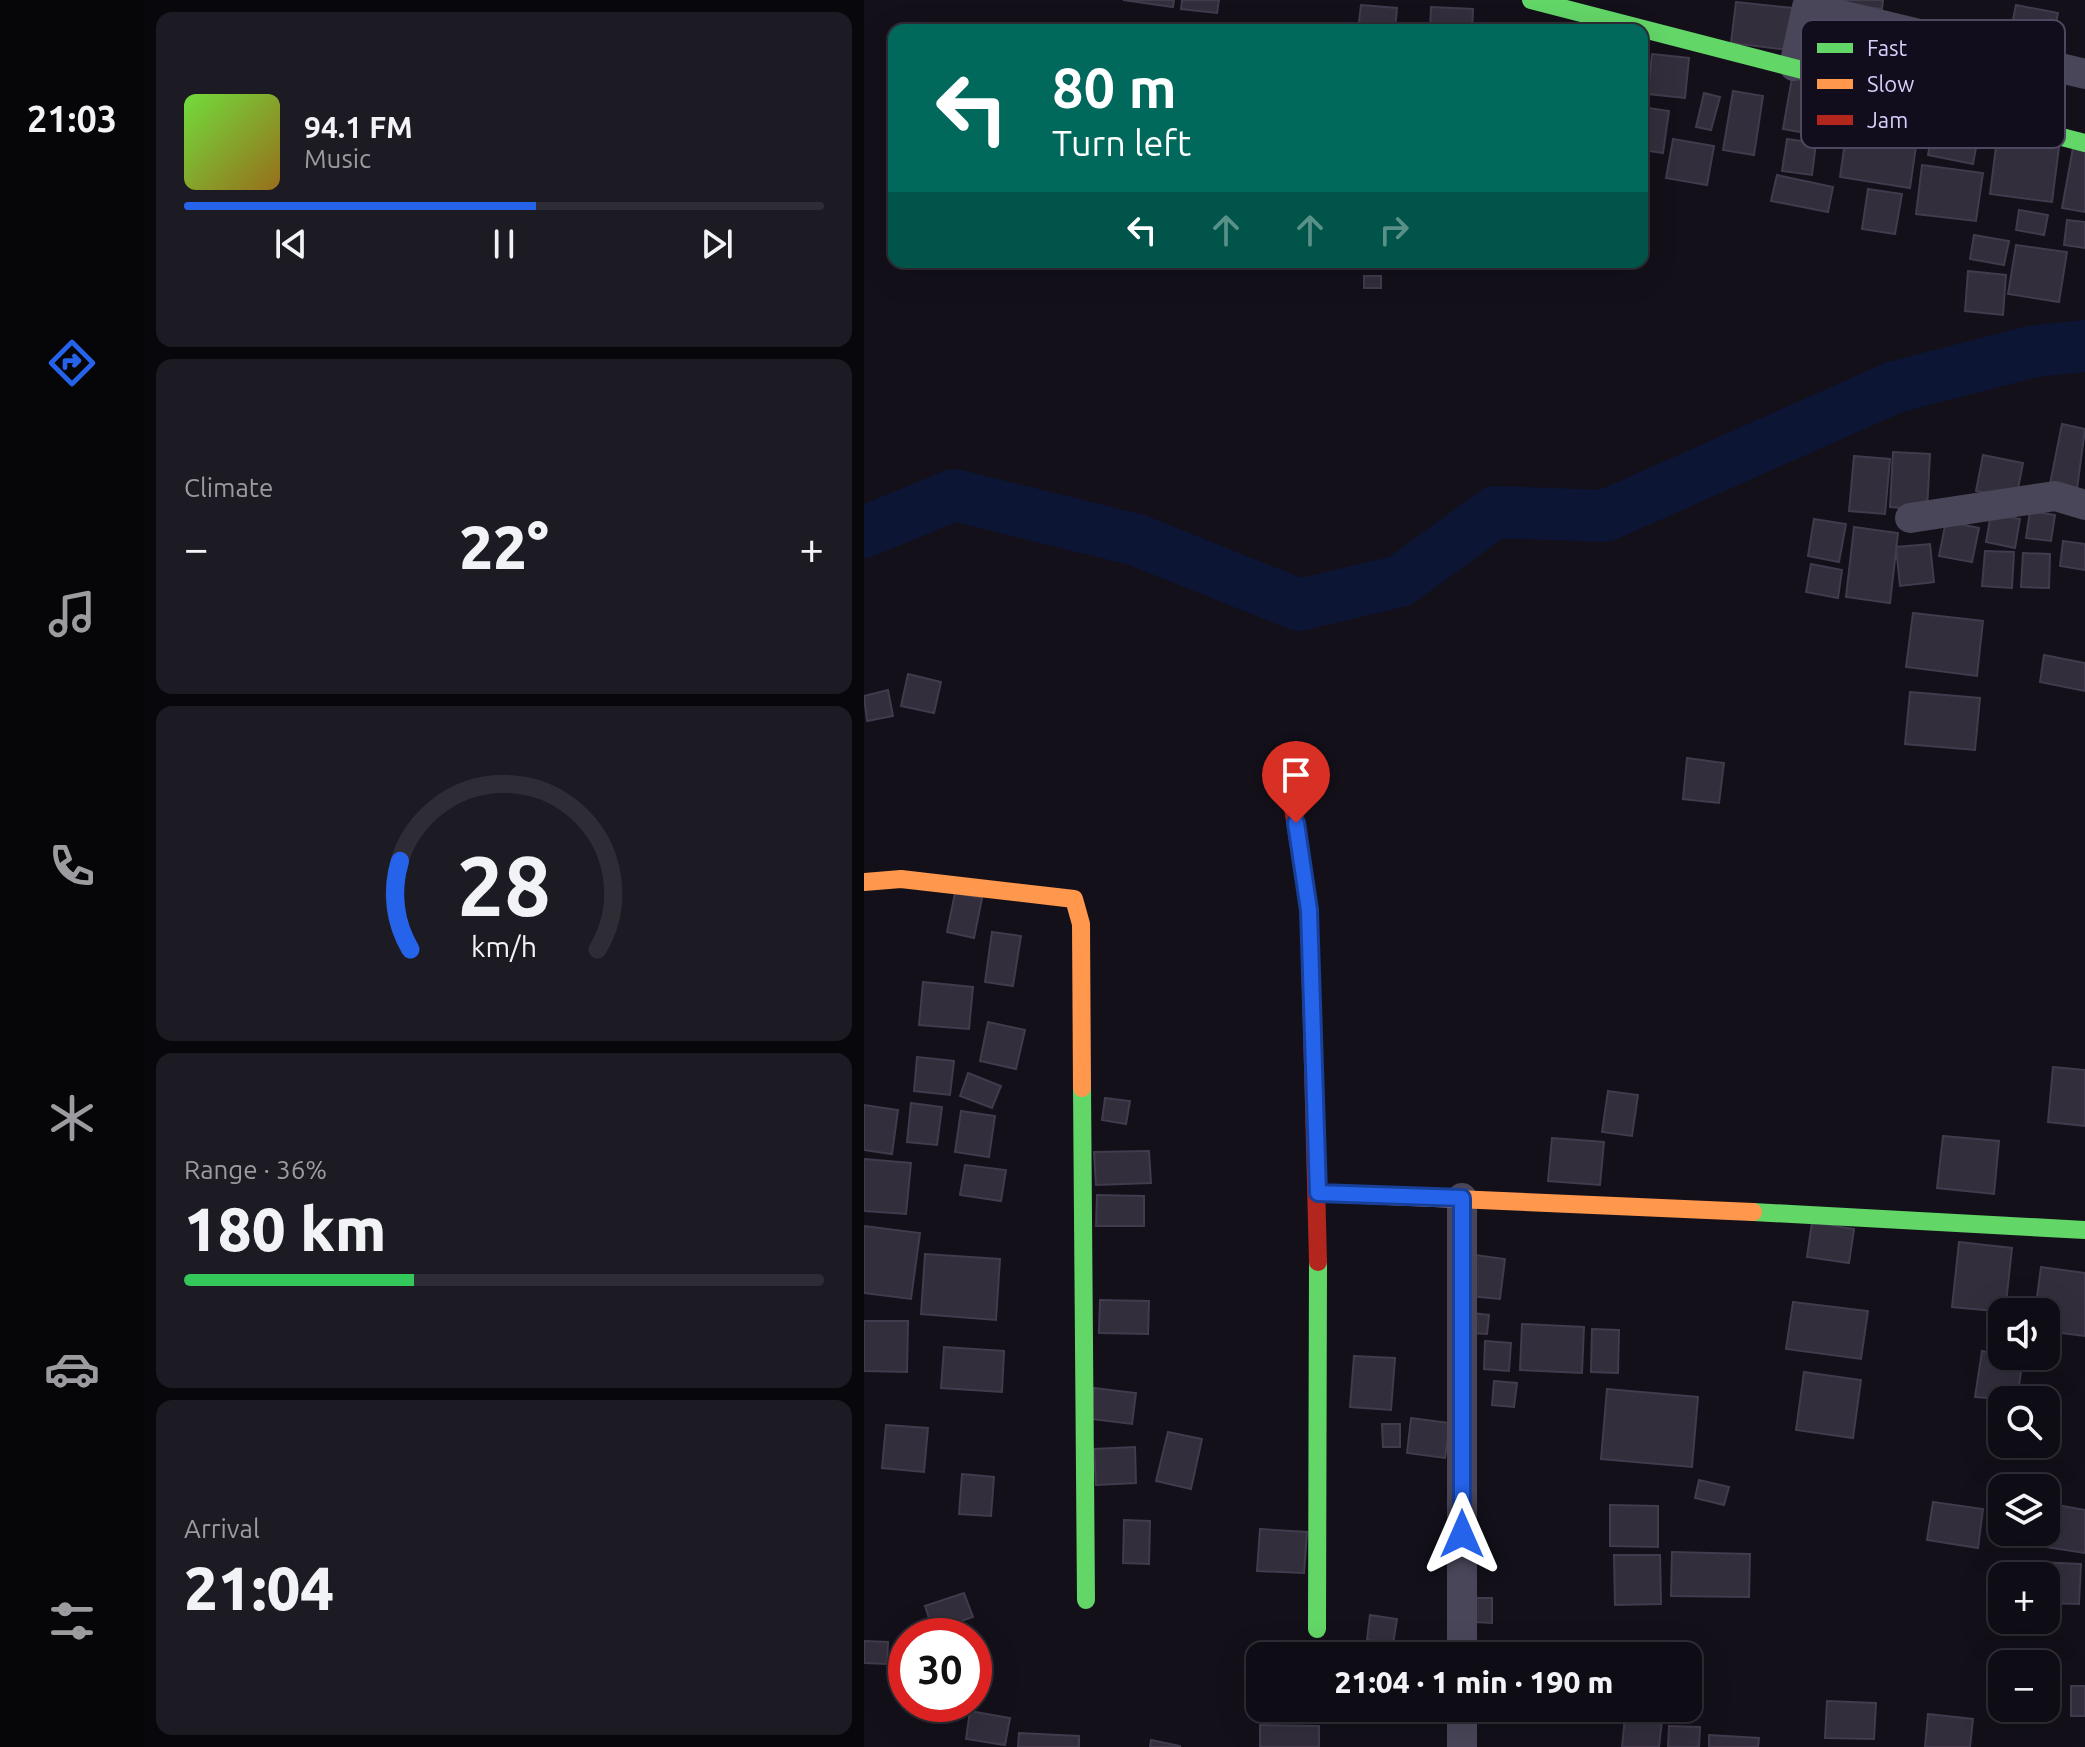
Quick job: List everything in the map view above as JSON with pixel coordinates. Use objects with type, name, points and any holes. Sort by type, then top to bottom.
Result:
[{"type":"street","points":[[1531,0],[1627,24]]},
{"type":"street","points":[[1804,20],[1807,7],[1861,20]]},
{"type":"street","points":[[1648,29],[1801,68]]},
{"type":"street","points":[[1794,66],[1801,34]]},
{"type":"street","points":[[2065,69],[2085,74]]},
{"type":"street","points":[[2065,138],[2085,143]]},
{"type":"street","points":[[1910,518],[2055,496],[2085,505]]},
{"type":"street","points":[[1291,795],[1309,910],[1318,1193],[1317,1629]]},
{"type":"street","points":[[864,882],[901,879],[1074,899],[1081,924],[1086,1600]]},
{"type":"street","points":[[1318,1193],[2085,1230]]},
{"type":"street","points":[[1462,1198],[1462,1642]]},
{"type":"street","points":[[1462,1722],[1462,1747]]},
{"type":"building","points":[[1123,0],[1174,0],[1173,7]]},
{"type":"building","points":[[1182,0],[1219,0],[1217,13],[1181,9]]},
{"type":"building","points":[[1807,0],[1883,0],[1882,9]]},
{"type":"building","points":[[1736,2],[1793,8],[1789,50],[1731,43]]},
{"type":"building","points":[[1361,5],[1397,8],[1396,24],[1359,24]]},
{"type":"building","points":[[2016,5],[2058,13],[2057,20],[2013,20]]},
{"type":"building","points":[[1431,7],[1473,9],[1472,24],[1430,24]]},
{"type":"building","points":[[1652,54],[1689,58],[1685,98],[1648,94]]},
{"type":"building","points":[[1792,78],[1801,79],[1801,132],[1783,129]]},
{"type":"building","points":[[1733,91],[1763,96],[1754,155],[1723,150]]},
{"type":"building","points":[[1704,93],[1720,97],[1711,130],[1696,127]]},
{"type":"building","points":[[1648,108],[1669,111],[1663,153],[1648,151]]},
{"type":"building","points":[[1673,139],[1714,146],[1707,185],[1666,178]]},
{"type":"building","points":[[1787,139],[1801,141],[1801,148],[1815,148],[1812,175],[1782,171]]},
{"type":"building","points":[[1844,148],[1916,148],[1910,188],[1840,177]]},
{"type":"building","points":[[1929,148],[1976,148],[1973,164],[1928,155]]},
{"type":"building","points":[[1996,148],[2059,148],[2052,202],[1990,194]]},
{"type":"building","points":[[2073,148],[2085,150],[2085,212],[2062,208]]},
{"type":"building","points":[[1922,165],[1983,173],[1976,221],[1916,214]]},
{"type":"building","points":[[1777,175],[1833,187],[1828,212],[1771,201]]},
{"type":"building","points":[[1868,189],[1902,194],[1895,234],[1862,229]]},
{"type":"building","points":[[2019,210],[2048,215],[2044,235],[2016,230]]},
{"type":"building","points":[[2067,220],[2085,222],[2085,248],[2064,245]]},
{"type":"building","points":[[1974,235],[2009,241],[2004,265],[1970,259]]},
{"type":"building","points":[[2016,245],[2067,252],[2059,302],[2008,294]]},
{"type":"building","points":[[1968,271],[2006,275],[2003,315],[1965,311]]},
{"type":"building","points":[[1364,276],[1381,276],[1381,288],[1364,288]]},
{"type":"building","points":[[2062,424],[2085,429],[2077,489],[2050,484]]},
{"type":"building","points":[[1893,452],[1930,454],[1927,510],[1890,507]]},
{"type":"building","points":[[1983,455],[2023,463],[2016,499],[1976,491]]},
{"type":"building","points":[[1854,456],[1890,459],[1885,514],[1849,511]]},
{"type":"building","points":[[2030,511],[2055,515],[2051,541],[2026,538]]},
{"type":"building","points":[[1991,514],[2020,519],[2015,548],[1986,542]]},
{"type":"building","points":[[1814,519],[1846,524],[1839,562],[1808,556]]},
{"type":"building","points":[[1946,521],[1979,528],[1972,562],[1939,556]]},
{"type":"building","points":[[1854,527],[1898,533],[1890,603],[1846,597]]},
{"type":"building","points":[[2063,541],[2085,544],[2085,570],[2060,566]]},
{"type":"building","points":[[1930,544],[1934,582],[1900,586],[1896,547]]},
{"type":"building","points":[[1985,551],[2014,552],[2012,588],[1982,586]]},
{"type":"building","points":[[2023,553],[2050,554],[2049,588],[2021,587]]},
{"type":"building","points":[[1811,564],[1842,570],[1838,598],[1806,592]]},
{"type":"building","points":[[1913,613],[1983,621],[1977,676],[1906,667]]},
{"type":"building","points":[[2044,655],[2085,663],[2085,691],[2040,682]]},
{"type":"building","points":[[908,674],[941,682],[934,713],[901,706]]},
{"type":"building","points":[[888,690],[893,716],[867,721],[864,696]]},
{"type":"building","points":[[1910,692],[1980,698],[1975,750],[1905,744]]},
{"type":"building","points":[[1687,758],[1724,763],[1719,803],[1683,799]]},
{"type":"building","points":[[955,893],[982,898],[974,938],[947,932]]},
{"type":"building","points":[[992,932],[1021,936],[1013,986],[985,982]]},
{"type":"building","points":[[923,982],[973,987],[969,1029],[919,1025]]},
{"type":"building","points":[[988,1022],[1025,1030],[1016,1069],[980,1061]]},
{"type":"building","points":[[917,1057],[954,1061],[950,1095],[914,1091]]},
{"type":"building","points":[[2053,1067],[2085,1070],[2085,1126],[2048,1122]]},
{"type":"building","points":[[968,1073],[1001,1086],[992,1108],[960,1096]]},
{"type":"building","points":[[1608,1091],[1638,1095],[1632,1136],[1602,1132]]},
{"type":"building","points":[[1105,1098],[1130,1101],[1126,1124],[1102,1120]]},
{"type":"building","points":[[911,1103],[942,1107],[937,1145],[907,1142]]},
{"type":"building","points":[[864,1105],[898,1110],[892,1154],[864,1150]]},
{"type":"building","points":[[961,1111],[995,1116],[989,1157],[955,1152]]},
{"type":"building","points":[[1943,1136],[1999,1141],[1994,1194],[1937,1188]]},
{"type":"building","points":[[1552,1138],[1604,1142],[1600,1185],[1548,1181]]},
{"type":"building","points":[[1149,1151],[1151,1183],[1096,1185],[1094,1152]]},
{"type":"building","points":[[864,1159],[911,1163],[906,1214],[864,1211]]},
{"type":"building","points":[[965,1165],[1006,1170],[1001,1201],[960,1195]]},
{"type":"building","points":[[1097,1195],[1144,1196],[1144,1226],[1096,1226]]},
{"type":"building","points":[[1812,1222],[1854,1229],[1849,1263],[1807,1257]]},
{"type":"building","points":[[864,1226],[920,1233],[911,1299],[864,1293]]},
{"type":"building","points":[[1959,1242],[2012,1248],[2007,1298],[1988,1298],[1988,1310],[1952,1307]]},
{"type":"building","points":[[925,1254],[1000,1259],[996,1320],[921,1314]]},
{"type":"building","points":[[1475,1255],[1505,1259],[1500,1299],[1470,1296]]},
{"type":"building","points":[[2041,1267],[2085,1273],[2085,1336],[2060,1333],[2060,1298],[2037,1298]]},
{"type":"building","points":[[1100,1300],[1149,1301],[1148,1334],[1099,1333]]},
{"type":"building","points":[[1793,1302],[1868,1311],[1861,1359],[1786,1349]]},
{"type":"building","points":[[1472,1313],[1489,1315],[1487,1334],[1470,1333]]},
{"type":"building","points":[[864,1321],[908,1321],[907,1372],[864,1371]]},
{"type":"building","points":[[1522,1324],[1584,1327],[1582,1373],[1520,1370]]},
{"type":"building","points":[[1592,1329],[1619,1330],[1618,1373],[1591,1372]]},
{"type":"building","points":[[1485,1341],[1511,1343],[1509,1371],[1484,1369]]},
{"type":"building","points":[[944,1347],[1004,1351],[1002,1392],[941,1388]]},
{"type":"building","points":[[1982,1351],[1988,1352],[1988,1370],[2021,1370],[2019,1386],[1988,1386],[1988,1398],[1975,1397]]},
{"type":"building","points":[[1354,1356],[1395,1358],[1391,1410],[1350,1407]]},
{"type":"building","points":[[1804,1372],[1861,1380],[1853,1438],[1796,1430]]},
{"type":"building","points":[[1494,1381],[1517,1383],[1514,1407],[1492,1405]]},
{"type":"building","points":[[1094,1388],[1136,1393],[1132,1424],[1091,1419]]},
{"type":"building","points":[[1607,1389],[1698,1397],[1692,1467],[1601,1459]]},
{"type":"building","points":[[1411,1418],[1450,1423],[1445,1458],[1407,1453]]},
{"type":"building","points":[[1382,1424],[1400,1424],[1400,1447],[1383,1447]]},
{"type":"building","points":[[886,1425],[928,1428],[924,1472],[882,1468]]},
{"type":"building","points":[[1168,1432],[1202,1439],[1191,1489],[1156,1481]]},
{"type":"building","points":[[1135,1447],[1136,1483],[1096,1485],[1094,1449]]},
{"type":"building","points":[[962,1474],[994,1477],[991,1516],[959,1514]]},
{"type":"building","points":[[1699,1480],[1729,1487],[1724,1505],[1695,1498]]},
{"type":"building","points":[[1933,1502],[1983,1509],[1978,1548],[1927,1540]]},
{"type":"building","points":[[1610,1505],[1658,1506],[1658,1547],[1610,1546]]},
{"type":"building","points":[[2060,1506],[2085,1510],[2085,1553],[2039,1546],[2060,1546]]},
{"type":"building","points":[[1124,1520],[1150,1521],[1149,1564],[1123,1563]]},
{"type":"building","points":[[1260,1529],[1307,1532],[1304,1573],[1257,1571]]},
{"type":"building","points":[[1672,1552],[1750,1554],[1749,1597],[1671,1596]]},
{"type":"building","points":[[1614,1555],[1660,1555],[1661,1604],[1615,1605]]},
{"type":"building","points":[[2060,1563],[2081,1564],[2079,1604],[2060,1603]]},
{"type":"building","points":[[964,1593],[973,1617],[929,1618],[925,1606]]},
{"type":"building","points":[[1473,1598],[1492,1598],[1492,1623],[1473,1622]]},
{"type":"building","points":[[1370,1615],[1397,1619],[1393,1642],[1367,1640]]},
{"type":"building","points":[[864,1641],[888,1642],[887,1664],[864,1663]]},
{"type":"building","points":[[2071,1686],[2085,1686],[2085,1716],[2071,1716]]},
{"type":"building","points":[[1827,1701],[1876,1703],[1874,1739],[1825,1738]]},
{"type":"building","points":[[1928,1714],[1973,1719],[1970,1747],[1925,1747]]},
{"type":"building","points":[[992,1715],[1010,1718],[1005,1745],[966,1739],[968,1722],[992,1722]]},
{"type":"building","points":[[1624,1722],[1662,1722],[1659,1747],[1622,1747]]},
{"type":"building","points":[[1260,1725],[1319,1726],[1319,1747],[1260,1747]]},
{"type":"building","points":[[1669,1726],[1700,1727],[1699,1747],[1668,1747]]},
{"type":"building","points":[[1019,1733],[1079,1736],[1079,1747],[1018,1747]]},
{"type":"building","points":[[1709,1735],[1759,1738],[1758,1747],[1709,1747]]},
{"type":"building","points":[[1151,1740],[1180,1746],[1180,1747],[1150,1747]]},
{"type":"waterway","points":[[864,532],[954,495],[1137,540],[1299,605],[1400,581],[1495,512],[1605,516],[1895,387],[2035,351],[2085,346]]},
{"type":"traffic: fast","points":[[1531,0],[1624,24]]},
{"type":"traffic: fast","points":[[1648,30],[1801,70]]},
{"type":"traffic: fast","points":[[2065,138],[2085,143]]},
{"type":"traffic: fast","points":[[1082,1088],[1086,1600]]},
{"type":"traffic: fast","points":[[1753,1212],[2085,1230]]},
{"type":"traffic: fast","points":[[1317,1629],[1318,1262]]},
{"type":"traffic: slow","points":[[864,882],[901,879],[1074,899],[1081,924],[1082,1088]]},
{"type":"traffic: slow","points":[[1318,1193],[1753,1212]]},
{"type":"traffic: jam","points":[[1291,795],[1309,910],[1318,1262]]},
{"type":"route","points":[[1296,823],[1309,910],[1318,1193],[1462,1198],[1462,1534]]}]
